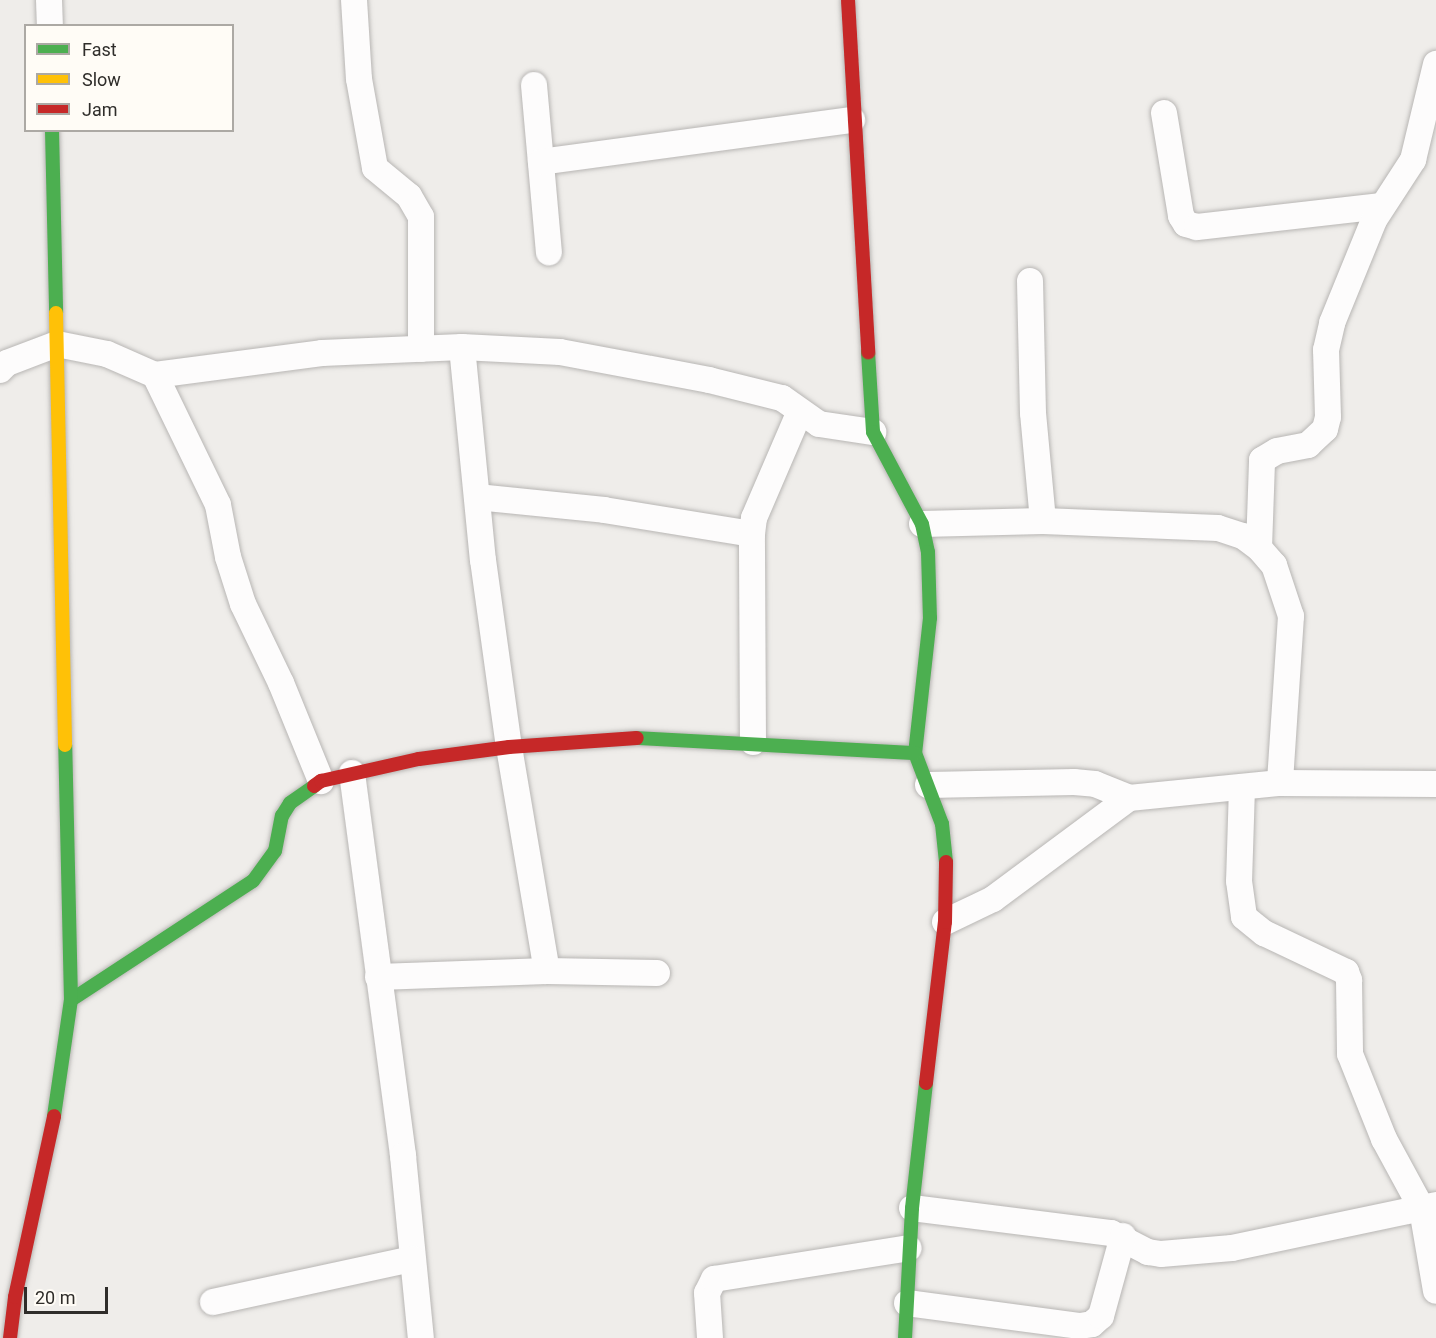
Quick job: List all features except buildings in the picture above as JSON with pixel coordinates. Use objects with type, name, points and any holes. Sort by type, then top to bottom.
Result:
[{"type":"street","points":[[50,0],[50,24]]},
{"type":"street","points":[[354,0],[359,79],[375,168],[409,196],[421,217],[421,349]]},
{"type":"street","points":[[848,0],[852,120],[873,432],[922,524],[931,581],[915,753],[942,824],[947,872],[945,922],[912,1208],[905,1338]]},
{"type":"street","points":[[1259,548],[1262,460],[1277,451],[1308,445],[1324,429],[1328,417],[1328,335],[1382,206],[1417,150],[1436,64]]},
{"type":"street","points":[[534,85],[549,252]]},
{"type":"street","points":[[1164,113],[1181,216],[1186,224],[1197,226],[1382,206]]},
{"type":"street","points":[[541,162],[852,120]]},
{"type":"street","points":[[10,1338],[15,1297],[50,1144],[71,1000],[52,132]]},
{"type":"street","points":[[1030,281],[1033,413],[1043,521]]},
{"type":"street","points":[[0,370],[7,363],[57,344],[107,354],[155,375],[322,353],[462,347],[560,352],[657,370],[782,398],[819,424],[873,432]]},
{"type":"street","points":[[462,347],[477,497],[508,747],[547,971]]},
{"type":"street","points":[[155,375],[218,505],[228,557],[243,604],[281,683],[321,781]]},
{"type":"street","points":[[753,742],[752,534],[754,518],[800,411]]},
{"type":"street","points":[[477,497],[604,510],[752,534]]},
{"type":"street","points":[[922,524],[1043,521],[1218,528],[1244,536],[1274,565],[1291,616],[1280,783]]},
{"type":"street","points":[[71,1000],[253,881],[275,851],[282,816],[290,803],[321,781],[352,773],[508,747],[622,738],[753,742],[915,753]]},
{"type":"street","points":[[352,773],[403,1156],[421,1338]]},
{"type":"street","points":[[928,785],[1074,782],[1095,784],[1129,798],[1280,783],[1436,784]]},
{"type":"street","points":[[1242,787],[1239,881],[1244,917],[1264,933],[1346,972],[1349,980],[1348,1040],[1353,1065],[1384,1139],[1429,1207],[1436,1291]]},
{"type":"street","points":[[945,922],[993,899],[1129,798]]},
{"type":"street","points":[[378,977],[547,971],[657,973]]},
{"type":"street","points":[[912,1208],[1123,1236],[1148,1252],[1203,1251],[1429,1207]]},
{"type":"street","points":[[907,1304],[1080,1326],[1092,1324],[1101,1316],[1123,1236]]},
{"type":"street","points":[[710,1338],[707,1293],[714,1279],[909,1248]]},
{"type":"street","points":[[213,1302],[412,1259]]},
{"type":"traffic: fast","points":[[52,132],[56,313]]},
{"type":"traffic: fast","points":[[868,352],[873,432],[922,524],[928,552],[930,618],[915,753],[942,824],[946,862]]},
{"type":"traffic: fast","points":[[637,738],[915,753]]},
{"type":"traffic: fast","points":[[54,1116],[71,1000],[65,745]]},
{"type":"traffic: fast","points":[[71,1000],[253,881],[275,851],[282,816],[290,803],[314,786]]},
{"type":"traffic: fast","points":[[905,1338],[912,1208],[926,1083]]},
{"type":"traffic: slow","points":[[56,313],[65,745]]},
{"type":"traffic: jam","points":[[848,0],[868,352]]},
{"type":"traffic: jam","points":[[314,786],[321,781],[419,759],[509,747],[637,738]]},
{"type":"traffic: jam","points":[[926,1083],[945,922],[946,862]]},
{"type":"traffic: jam","points":[[10,1338],[15,1297],[54,1116]]}]
